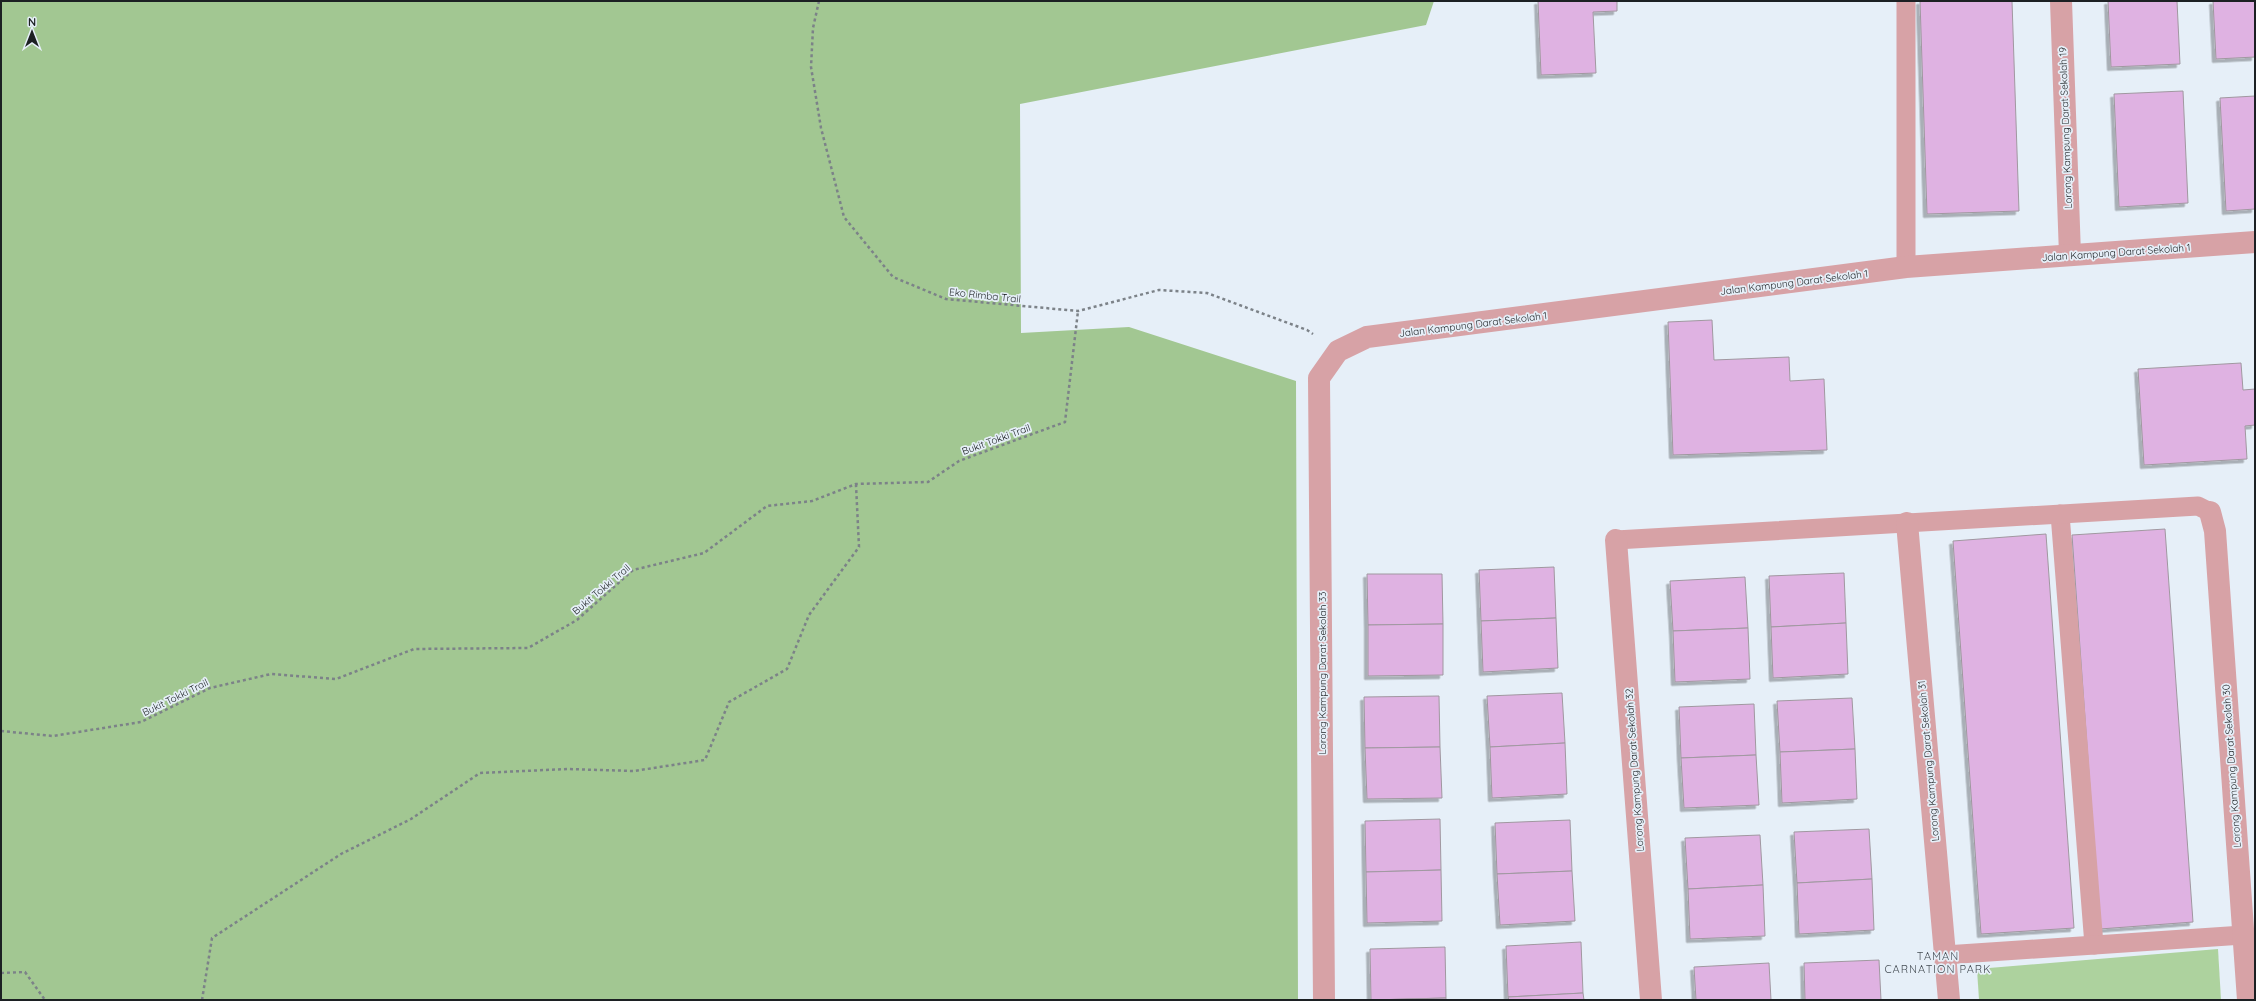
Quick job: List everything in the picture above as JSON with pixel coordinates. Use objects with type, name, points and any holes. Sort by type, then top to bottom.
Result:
[{"type":"street","name":"Lorong Kampung Darat Sekolah 19","points":[[2060,1],[2070,255]]},
{"type":"street","name":"Jalan Kampung Darat Sekolah 1","points":[[1338,351],[1367,337],[1906,267],[2255,242]]},
{"type":"street","name":"Lorong Kampung Darat Sekolah 33","points":[[1324,1000],[1319,378],[1338,351]]},
{"type":"street","name":"Lorong Kampung Darat Sekolah 30","points":[[2212,522],[2248,1000]]},
{"type":"street","name":"Lorong Kampung Darat Sekolah 31","points":[[1907,523],[1949,1000]]},
{"type":"street","name":"Lorong Kampung Darat Sekolah 32","points":[[1616,540],[1651,1000]]},
{"type":"lane","points":[[1906,1],[1906,267]]},
{"type":"lane","points":[[1616,540],[2198,506],[2212,522]]},
{"type":"lane","points":[[2060,514],[2094,945]]},
{"type":"lane","points":[[1945,955],[2243,935]]},
{"type":"path","name":"Eko Rimba Trail","points":[[819,1],[813,28],[811,67],[820,128],[844,217],[893,277],[946,300],[1078,311],[1159,290],[1207,293],[1307,330],[1338,351]]},
{"type":"path","name":"Bukit Tokki Trail","points":[[1,731],[54,736],[141,722],[210,688],[272,674],[336,679],[414,649],[528,648],[577,620],[633,570],[704,553],[767,506],[812,501],[856,484],[928,482],[959,460],[1065,422],[1078,311]]},
{"type":"path","points":[[202,1000],[212,938],[341,854],[411,819],[480,773],[567,769],[634,771],[705,760],[728,702],[786,669],[809,614],[859,547],[856,484]]},
{"type":"path","points":[[1,973],[25,972],[45,1000]]},
{"type":"green space","points":[[1,1],[1434,1],[1426,25],[1020,104],[1021,333],[1129,327],[1296,381],[1298,1000],[1,1000]]},
{"type":"green space","points":[[2218,949],[2221,1000],[1979,1000],[1977,969]]},
{"type":"building","points":[[1538,1],[1617,1],[1617,11],[1593,12],[1596,73],[1541,75]]},
{"type":"building","points":[[1920,1],[2012,1],[2019,211],[1927,214]]},
{"type":"building","points":[[2108,1],[2177,1],[2180,64],[2111,67]]},
{"type":"building","points":[[2213,1],[2255,1],[2255,57],[2216,59]]},
{"type":"building","points":[[2183,91],[2188,203],[2119,207],[2114,94]]},
{"type":"building","points":[[2255,96],[2255,209],[2226,211],[2220,98]]},
{"type":"building","points":[[1712,320],[1714,360],[1789,357],[1790,381],[1824,379],[1827,450],[1673,455],[1668,322]]},
{"type":"building","points":[[2241,363],[2243,390],[2255,389],[2255,425],[2245,426],[2247,459],[2144,465],[2138,369]]},
{"type":"building","points":[[2165,529],[2193,922],[2100,929],[2072,535]]},
{"type":"building","points":[[2046,534],[2074,928],[1981,934],[1953,541]]},
{"type":"building","points":[[1554,567],[1556,618],[1481,621],[1479,570]]},
{"type":"building","points":[[1844,573],[1846,623],[1771,627],[1769,576]]},
{"type":"building","points":[[1367,574],[1442,574],[1443,624],[1368,625]]},
{"type":"building","points":[[1745,577],[1748,628],[1673,631],[1670,581]]},
{"type":"building","points":[[1556,618],[1558,668],[1483,672],[1481,621]]},
{"type":"building","points":[[1846,623],[1848,674],[1773,678],[1771,627]]},
{"type":"building","points":[[1443,624],[1443,675],[1368,676],[1368,625]]},
{"type":"building","points":[[1748,628],[1750,679],[1675,682],[1673,631]]},
{"type":"building","points":[[1562,693],[1565,743],[1490,747],[1487,696]]},
{"type":"building","points":[[1439,696],[1440,747],[1365,748],[1364,697]]},
{"type":"building","points":[[1852,698],[1855,749],[1780,752],[1777,701]]},
{"type":"building","points":[[1754,704],[1756,755],[1681,758],[1679,707]]},
{"type":"building","points":[[1565,743],[1567,794],[1492,798],[1490,747]]},
{"type":"building","points":[[1440,747],[1442,798],[1367,799],[1365,748]]},
{"type":"building","points":[[1855,749],[1857,799],[1782,803],[1780,752]]},
{"type":"building","points":[[1756,755],[1759,805],[1684,808],[1681,758]]},
{"type":"building","points":[[1440,819],[1441,870],[1366,872],[1365,821]]},
{"type":"building","points":[[1570,820],[1572,871],[1497,874],[1495,823]]},
{"type":"building","points":[[1869,829],[1872,879],[1797,883],[1794,832]]},
{"type":"building","points":[[1760,835],[1763,885],[1688,889],[1685,838]]},
{"type":"building","points":[[1441,870],[1442,921],[1367,923],[1366,872]]},
{"type":"building","points":[[1572,871],[1575,921],[1500,925],[1497,874]]},
{"type":"building","points":[[1872,879],[1874,930],[1799,934],[1797,883]]},
{"type":"building","points":[[1763,885],[1765,936],[1690,939],[1688,889]]},
{"type":"building","points":[[1581,942],[1583,993],[1508,997],[1506,946]]},
{"type":"building","points":[[1445,947],[1446,998],[1371,1000],[1370,949]]},
{"type":"building","points":[[1879,960],[1881,1000],[1805,1000],[1804,963]]},
{"type":"building","points":[[1769,963],[1771,1000],[1696,1000],[1694,967]]},
{"type":"building","points":[[1583,993],[1584,1000],[1509,1000],[1508,997]]},
{"type":"building","points":[[1446,998],[1446,1000],[1371,1000]]},
{"type":"district","name":"TAMAN CARNATION PARK","points":[[1938,962]]}]
